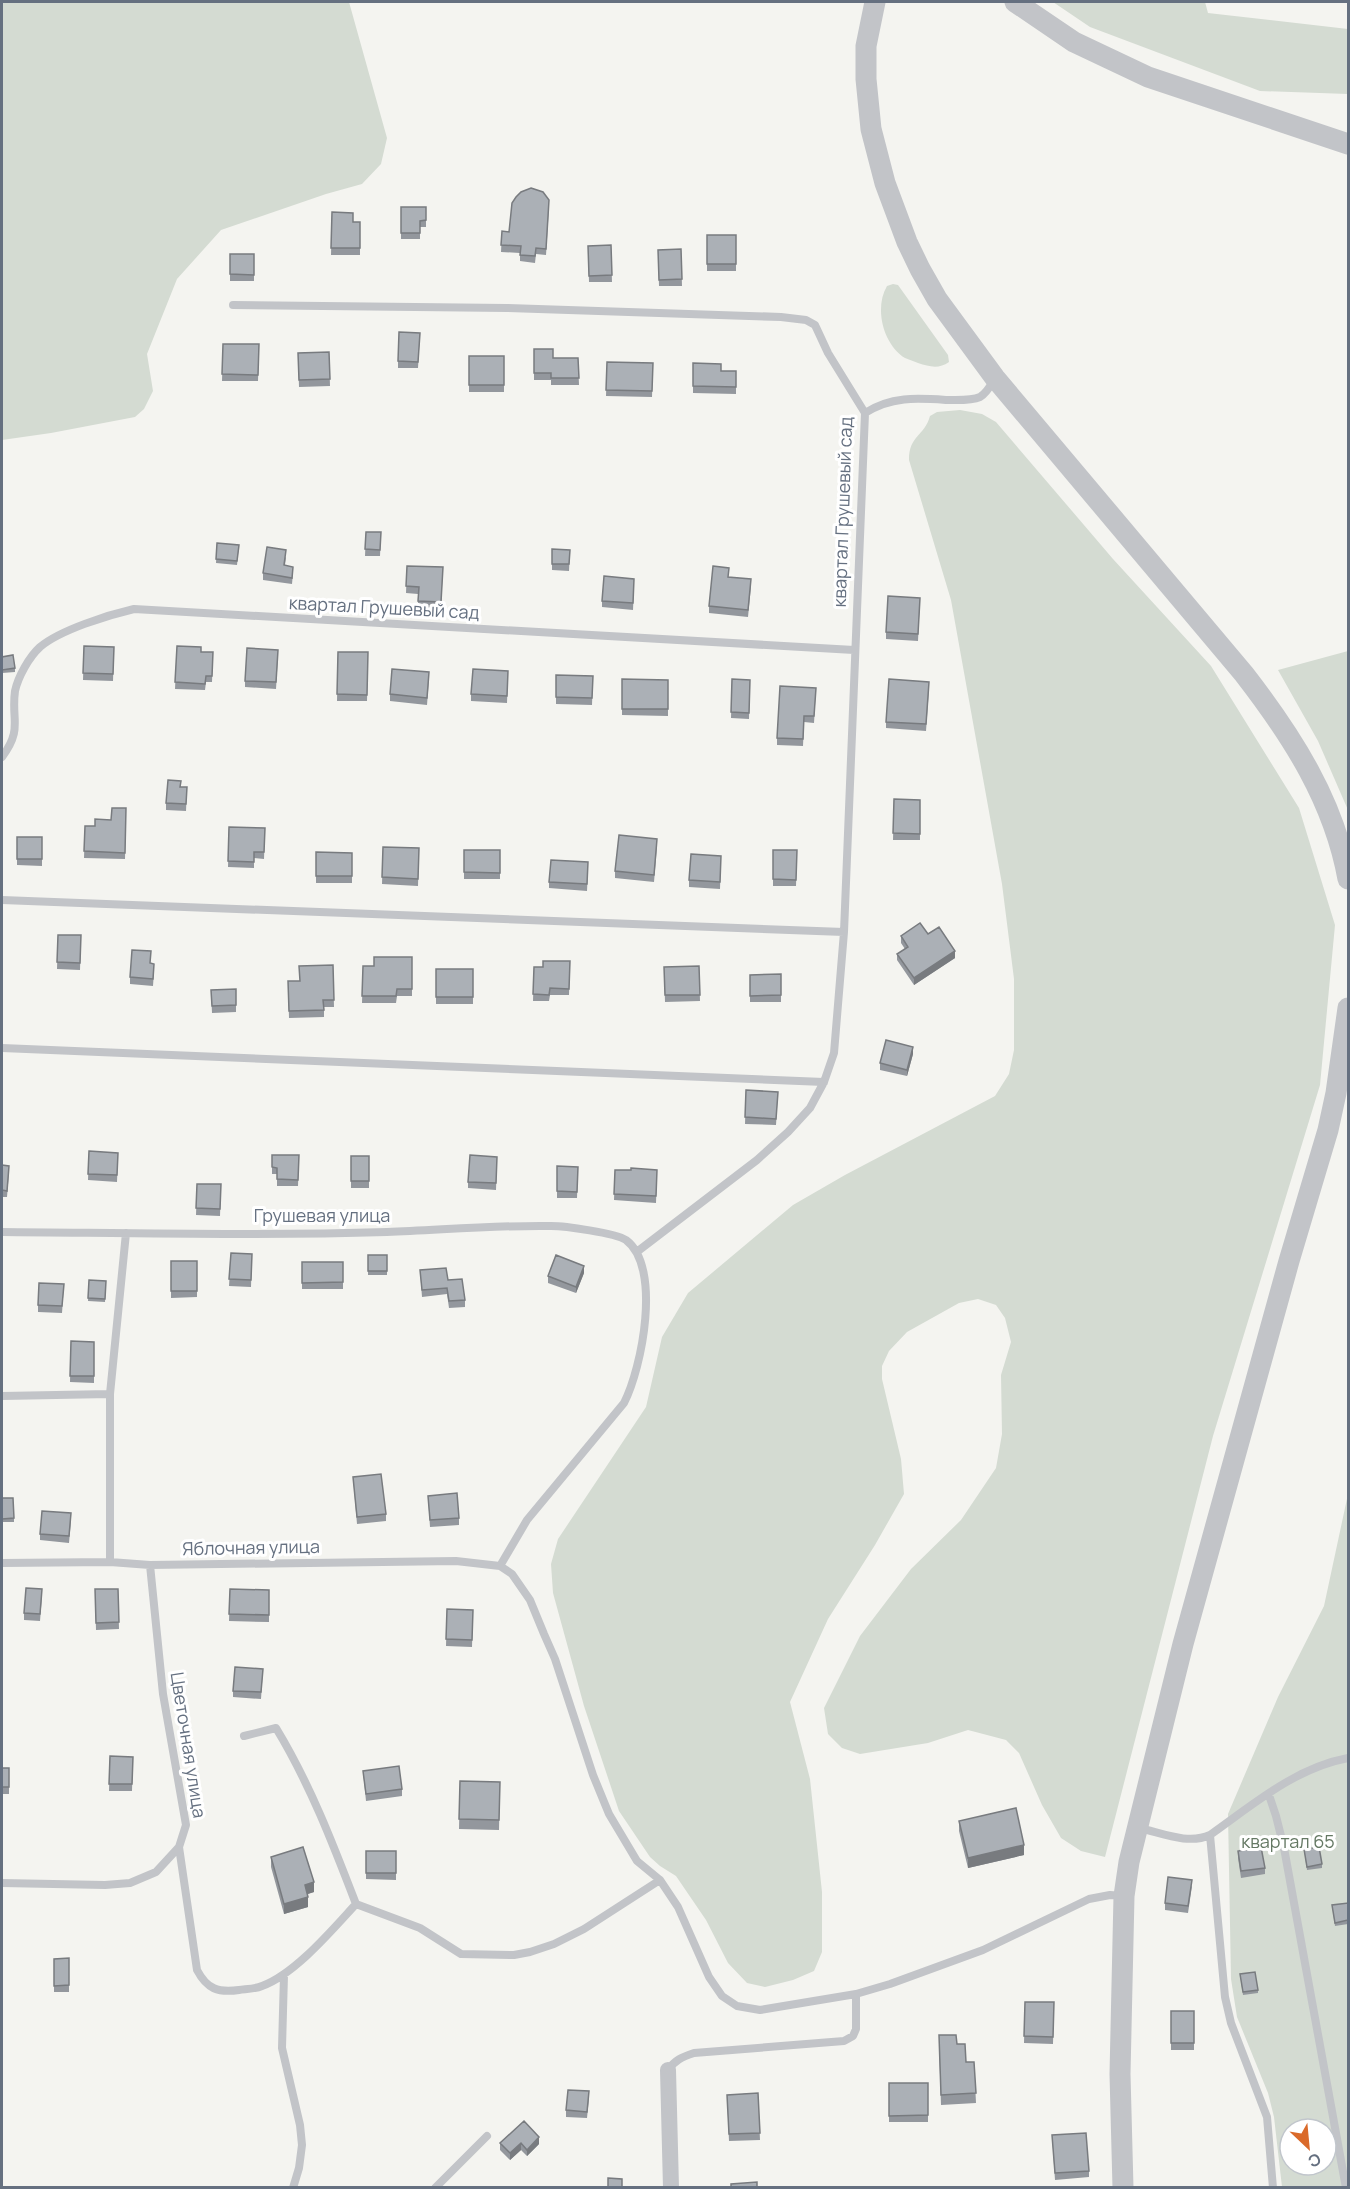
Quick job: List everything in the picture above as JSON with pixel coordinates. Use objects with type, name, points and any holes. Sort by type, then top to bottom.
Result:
[{"type":"street","points":[[875,2],[866,46],[866,79],[871,129],[885,183],[907,242],[937,299],[995,378],[1267,703],[1312,775],[1339,840],[1348,879]]},
{"type":"street","points":[[1015,2],[1074,42],[1148,77],[1348,144]]},
{"type":"street","points":[[1123,2187],[1120,2074],[1124,1896],[1137,1828],[1183,1644],[1328,1130],[1336,1093],[1348,1008]]},
{"type":"street","points":[[668,2070],[671,2187]]},
{"type":"lane","name":"квартал Грушевый сад","points":[[232,305],[507,308],[781,317],[806,320],[815,325],[820,332],[828,353],[865,413],[844,932],[834,1053],[824,1082],[810,1108],[780,1139],[757,1160],[638,1251]]},
{"type":"lane","points":[[865,413],[877,405],[906,398],[968,400],[980,397],[995,378]]},
{"type":"lane","name":"квартал Грушевый сад","points":[[2,757],[15,735],[15,690],[28,662],[41,647],[76,627],[115,613],[134,609],[854,650]]},
{"type":"lane","points":[[2,900],[844,932]]},
{"type":"lane","points":[[2,1048],[824,1082]]},
{"type":"lane","name":"Грушевая улица","points":[[2,1232],[386,1232],[553,1226],[589,1230],[624,1239],[638,1251]]},
{"type":"lane","points":[[110,1562],[110,1394],[126,1233]]},
{"type":"lane","points":[[638,1251],[645,1271],[647,1295],[632,1388],[624,1403],[526,1520],[500,1566],[512,1574],[520,1585],[537,1617],[555,1659],[593,1775],[609,1814],[637,1861],[660,1880],[678,1907],[709,1977],[722,1996],[737,2006],[760,2010],[856,1994],[983,1950],[1089,1899],[1110,1895],[1124,1896]]},
{"type":"lane","points":[[2,1396],[110,1394]]},
{"type":"lane","name":"Яблочная улица","points":[[2,1563],[456,1561],[500,1566]]},
{"type":"lane","name":"Цветочная улица","points":[[150,1564],[163,1694],[186,1826],[179,1847]]},
{"type":"lane","points":[[244,1736],[276,1728],[298,1764],[357,1904],[420,1928],[461,1954],[514,1955],[554,1944],[584,1929],[660,1880]]},
{"type":"lane","points":[[1137,1828],[1190,1840],[1201,1839],[1288,1780],[1309,1769],[1348,1758]]},
{"type":"lane","points":[[1269,1795],[1284,1848],[1346,2187]]},
{"type":"lane","points":[[1210,1835],[1225,1997],[1234,2032],[1267,2117],[1273,2187]]},
{"type":"lane","points":[[2,1883],[105,1885],[130,1883],[156,1872],[179,1847]]},
{"type":"lane","points":[[179,1847],[197,1970],[203,1981],[224,1992],[261,1986],[284,1975],[326,1937],[357,1904]]},
{"type":"lane","points":[[284,1975],[282,2048],[300,2125],[302,2145],[299,2168],[293,2187]]},
{"type":"lane","points":[[668,2070],[673,2062],[694,2053],[844,2041],[853,2036],[856,2029],[856,1994]]},
{"type":"lane","points":[[435,2187],[487,2136]]},
{"type":"green space","points":[[2,2],[349,2],[387,138],[381,164],[362,184],[221,230],[177,279],[147,354],[153,391],[144,409],[135,417],[2,440]]},
{"type":"green space","points":[[1053,2],[1205,2],[1208,13],[1348,29],[1348,94],[1260,91],[1090,27]]},
{"type":"green space","points":[[898,285],[948,355],[949,362],[938,366],[922,364],[905,358],[891,344],[883,325],[881,305],[887,286]]},
{"type":"green space","points":[[960,410],[982,414],[996,422],[1113,559],[1211,666],[1299,808],[1335,925],[1320,1085],[1213,1436],[1105,1857],[1081,1851],[1061,1838],[1042,1805],[1019,1753],[1006,1740],[968,1730],[928,1743],[860,1754],[842,1748],[828,1734],[824,1708],[860,1636],[911,1569],[961,1520],[996,1468],[1002,1434],[1001,1375],[1011,1342],[1005,1318],[996,1305],[978,1299],[959,1303],[907,1332],[889,1351],[882,1366],[882,1379],[901,1459],[904,1494],[828,1619],[790,1702],[810,1779],[822,1892],[822,1952],[814,1971],[793,1980],[765,1987],[747,1983],[728,1963],[706,1920],[676,1876],[650,1857],[619,1811],[584,1706],[553,1593],[551,1564],[558,1539],[646,1407],[662,1337],[688,1293],[793,1205],[995,1096],[1009,1074],[1014,1050],[1014,979],[1002,884],[951,600],[909,460],[911,446],[930,416],[937,412]]},
{"type":"green space","points":[[1348,651],[1348,810],[1318,741],[1278,670]]},
{"type":"green space","name":"квартал 65","points":[[1348,1494],[1348,2187],[1282,2187],[1281,2177],[1338,2177],[1338,2117],[1278,2117],[1278,2152],[1274,2117],[1268,2093],[1237,2017],[1231,1979],[1228,1814],[1278,1697],[1324,1606]]},
{"type":"building","points":[[531,188],[543,192],[549,200],[546,249],[536,248],[535,256],[520,255],[521,246],[501,245],[502,231],[509,232],[512,203],[521,192]]},
{"type":"building","points":[[401,207],[426,207],[426,220],[420,221],[420,233],[401,233]]},
{"type":"building","points":[[332,212],[353,213],[353,222],[360,222],[360,248],[331,248]]},
{"type":"building","points":[[707,235],[736,235],[736,264],[707,264]]},
{"type":"building","points":[[611,245],[612,275],[589,276],[588,246]]},
{"type":"building","points":[[681,249],[682,279],[659,280],[658,250]]},
{"type":"building","points":[[230,254],[254,254],[254,275],[230,274]]},
{"type":"building","points":[[399,332],[420,333],[418,362],[398,361]]},
{"type":"building","points":[[223,344],[259,344],[258,375],[222,374]]},
{"type":"building","points":[[534,349],[553,349],[553,358],[578,358],[579,378],[551,378],[551,373],[534,373]]},
{"type":"building","points":[[329,352],[330,379],[299,380],[298,353]]},
{"type":"building","points":[[469,356],[504,356],[504,385],[469,385]]},
{"type":"building","points":[[607,362],[653,363],[652,391],[606,390]]},
{"type":"building","points":[[693,363],[721,364],[721,371],[736,371],[736,387],[693,386]]},
{"type":"building","points":[[366,532],[381,532],[380,550],[365,549]]},
{"type":"building","points":[[217,543],[239,545],[237,561],[216,559]]},
{"type":"building","points":[[267,547],[286,550],[284,565],[293,567],[292,578],[263,573]]},
{"type":"building","points":[[552,549],[570,550],[569,564],[552,564]]},
{"type":"building","points":[[407,566],[443,567],[441,602],[418,601],[419,587],[406,586]]},
{"type":"building","points":[[713,566],[729,568],[728,577],[751,579],[748,610],[709,606]]},
{"type":"building","points":[[604,576],[634,579],[633,603],[602,601]]},
{"type":"building","points":[[888,596],[920,598],[918,634],[886,632]]},
{"type":"building","points":[[84,646],[114,647],[113,674],[83,673]]},
{"type":"building","points":[[177,646],[201,647],[201,652],[213,652],[212,676],[206,676],[205,684],[175,682]]},
{"type":"building","points":[[247,648],[278,650],[276,682],[245,681]]},
{"type":"building","points":[[338,652],[368,652],[367,695],[337,694]]},
{"type":"building","points":[[13,655],[15,668],[2,670],[2,657]]},
{"type":"building","points":[[392,669],[429,672],[427,698],[390,694]]},
{"type":"building","points":[[473,669],[508,671],[507,696],[471,694]]},
{"type":"building","points":[[556,675],[593,676],[592,698],[556,697]]},
{"type":"building","points":[[622,679],[668,680],[668,709],[622,709]]},
{"type":"building","points":[[732,679],[750,680],[749,713],[731,712]]},
{"type":"building","points":[[889,679],[929,682],[926,724],[886,722]]},
{"type":"building","points":[[780,686],[816,688],[814,716],[804,716],[803,739],[777,738]]},
{"type":"building","points":[[168,780],[181,781],[180,787],[187,787],[186,804],[166,803]]},
{"type":"building","points":[[894,799],[920,800],[920,834],[893,833]]},
{"type":"building","points":[[112,808],[126,808],[125,853],[84,851],[85,826],[95,826],[95,819],[111,820]]},
{"type":"building","points":[[229,827],[265,828],[264,852],[254,852],[254,862],[228,861]]},
{"type":"building","points":[[619,835],[657,839],[654,875],[615,871]]},
{"type":"building","points":[[17,837],[42,837],[42,859],[17,859]]},
{"type":"building","points":[[383,847],[419,848],[418,879],[382,877]]},
{"type":"building","points":[[464,850],[500,850],[500,873],[464,872]]},
{"type":"building","points":[[773,850],[797,850],[796,880],[773,879]]},
{"type":"building","points":[[316,852],[352,853],[352,876],[316,876]]},
{"type":"building","points":[[691,854],[721,856],[720,882],[689,880]]},
{"type":"building","points":[[551,860],[588,862],[587,884],[549,882]]},
{"type":"building","points":[[920,923],[928,934],[939,927],[955,951],[914,978],[897,954],[908,947],[901,936]]},
{"type":"building","points":[[58,935],[81,935],[80,963],[57,962]]},
{"type":"building","points":[[132,950],[151,951],[150,963],[154,964],[153,979],[130,977]]},
{"type":"building","points":[[374,957],[412,957],[412,989],[397,989],[396,996],[362,996],[363,966],[374,966]]},
{"type":"building","points":[[543,961],[570,961],[569,989],[550,988],[549,995],[533,994],[534,967],[543,967]]},
{"type":"building","points":[[333,965],[334,1000],[323,1000],[324,1010],[289,1011],[288,981],[300,981],[299,966]]},
{"type":"building","points":[[699,966],[700,995],[665,995],[664,967]]},
{"type":"building","points":[[436,969],[473,969],[473,997],[436,997]]},
{"type":"building","points":[[781,974],[781,995],[750,996],[750,975]]},
{"type":"building","points":[[236,989],[236,1005],[212,1006],[211,990]]},
{"type":"building","points":[[886,1040],[913,1047],[907,1070],[880,1063]]},
{"type":"building","points":[[746,1090],[778,1092],[776,1119],[745,1117]]},
{"type":"building","points":[[89,1151],[118,1153],[117,1175],[88,1174]]},
{"type":"building","points":[[272,1155],[299,1155],[298,1180],[277,1179],[277,1168],[272,1167]]},
{"type":"building","points":[[470,1155],[497,1157],[496,1183],[468,1182]]},
{"type":"building","points":[[351,1156],[369,1156],[369,1181],[351,1181]]},
{"type":"building","points":[[2,1165],[9,1166],[7,1191],[2,1190]]},
{"type":"building","points":[[557,1166],[578,1167],[577,1192],[557,1191]]},
{"type":"building","points":[[631,1168],[657,1170],[656,1196],[614,1194],[615,1170],[631,1170]]},
{"type":"building","points":[[197,1184],[221,1184],[220,1209],[196,1208]]},
{"type":"building","points":[[231,1253],[252,1254],[251,1280],[229,1279]]},
{"type":"building","points":[[368,1255],[387,1255],[387,1271],[368,1271]]},
{"type":"building","points":[[556,1255],[584,1266],[576,1287],[548,1276]]},
{"type":"building","points":[[171,1261],[197,1261],[197,1291],[171,1291]]},
{"type":"building","points":[[302,1262],[343,1262],[343,1282],[302,1283]]},
{"type":"building","points":[[446,1268],[448,1280],[462,1279],[465,1300],[449,1301],[447,1288],[422,1290],[420,1270]]},
{"type":"building","points":[[89,1280],[106,1281],[105,1299],[88,1298]]},
{"type":"building","points":[[39,1283],[64,1284],[62,1306],[38,1305]]},
{"type":"building","points":[[71,1341],[94,1342],[94,1376],[70,1376]]},
{"type":"building","points":[[381,1474],[386,1514],[357,1517],[353,1477]]},
{"type":"building","points":[[457,1493],[459,1518],[430,1520],[428,1496]]},
{"type":"building","points":[[2,1498],[13,1498],[14,1518],[2,1519]]},
{"type":"building","points":[[42,1511],[71,1513],[69,1536],[40,1534]]},
{"type":"building","points":[[26,1588],[42,1589],[40,1614],[24,1613]]},
{"type":"building","points":[[95,1589],[118,1589],[119,1622],[96,1623]]},
{"type":"building","points":[[230,1589],[269,1590],[269,1615],[229,1614]]},
{"type":"building","points":[[447,1609],[473,1610],[472,1640],[446,1639]]},
{"type":"building","points":[[235,1667],[263,1669],[261,1692],[233,1691]]},
{"type":"building","points":[[110,1756],[133,1757],[132,1784],[109,1784]]},
{"type":"building","points":[[399,1766],[402,1789],[366,1794],[363,1771]]},
{"type":"building","points":[[2,1768],[9,1768],[9,1787],[2,1787]]},
{"type":"building","points":[[460,1781],[500,1782],[499,1820],[459,1819]]},
{"type":"building","points":[[1016,1808],[1024,1845],[968,1858],[959,1821]]},
{"type":"building","points":[[303,1847],[314,1882],[305,1885],[308,1897],[284,1904],[271,1857]]},
{"type":"building","points":[[1261,1847],[1265,1868],[1241,1871],[1238,1851]]},
{"type":"building","points":[[1319,1847],[1322,1864],[1307,1867],[1304,1849]]},
{"type":"building","points":[[366,1851],[396,1851],[396,1873],[366,1873]]},
{"type":"building","points":[[1168,1877],[1192,1880],[1188,1906],[1165,1903]]},
{"type":"building","points":[[1348,1903],[1348,1920],[1335,1923],[1332,1905]]},
{"type":"building","points":[[69,1958],[69,1985],[54,1986],[54,1959]]},
{"type":"building","points":[[1255,1972],[1258,1990],[1243,1992],[1240,1974]]},
{"type":"building","points":[[1025,2002],[1054,2002],[1053,2037],[1024,2036]]},
{"type":"building","points":[[1171,2011],[1194,2011],[1194,2043],[1171,2043]]},
{"type":"building","points":[[939,2035],[956,2035],[957,2044],[965,2044],[966,2062],[974,2062],[976,2093],[941,2095]]},
{"type":"building","points":[[889,2083],[928,2083],[928,2115],[889,2116]]},
{"type":"building","points":[[568,2090],[589,2091],[587,2112],[566,2110]]},
{"type":"building","points":[[758,2093],[760,2133],[729,2134],[727,2095]]},
{"type":"building","points":[[524,2121],[539,2137],[527,2150],[521,2143],[510,2153],[500,2143]]},
{"type":"building","points":[[1086,2133],[1089,2171],[1055,2173],[1052,2135]]},
{"type":"building","points":[[608,2178],[622,2179],[622,2187],[608,2187]]},
{"type":"building","points":[[757,2182],[757,2187],[731,2187],[731,2184]]}]
